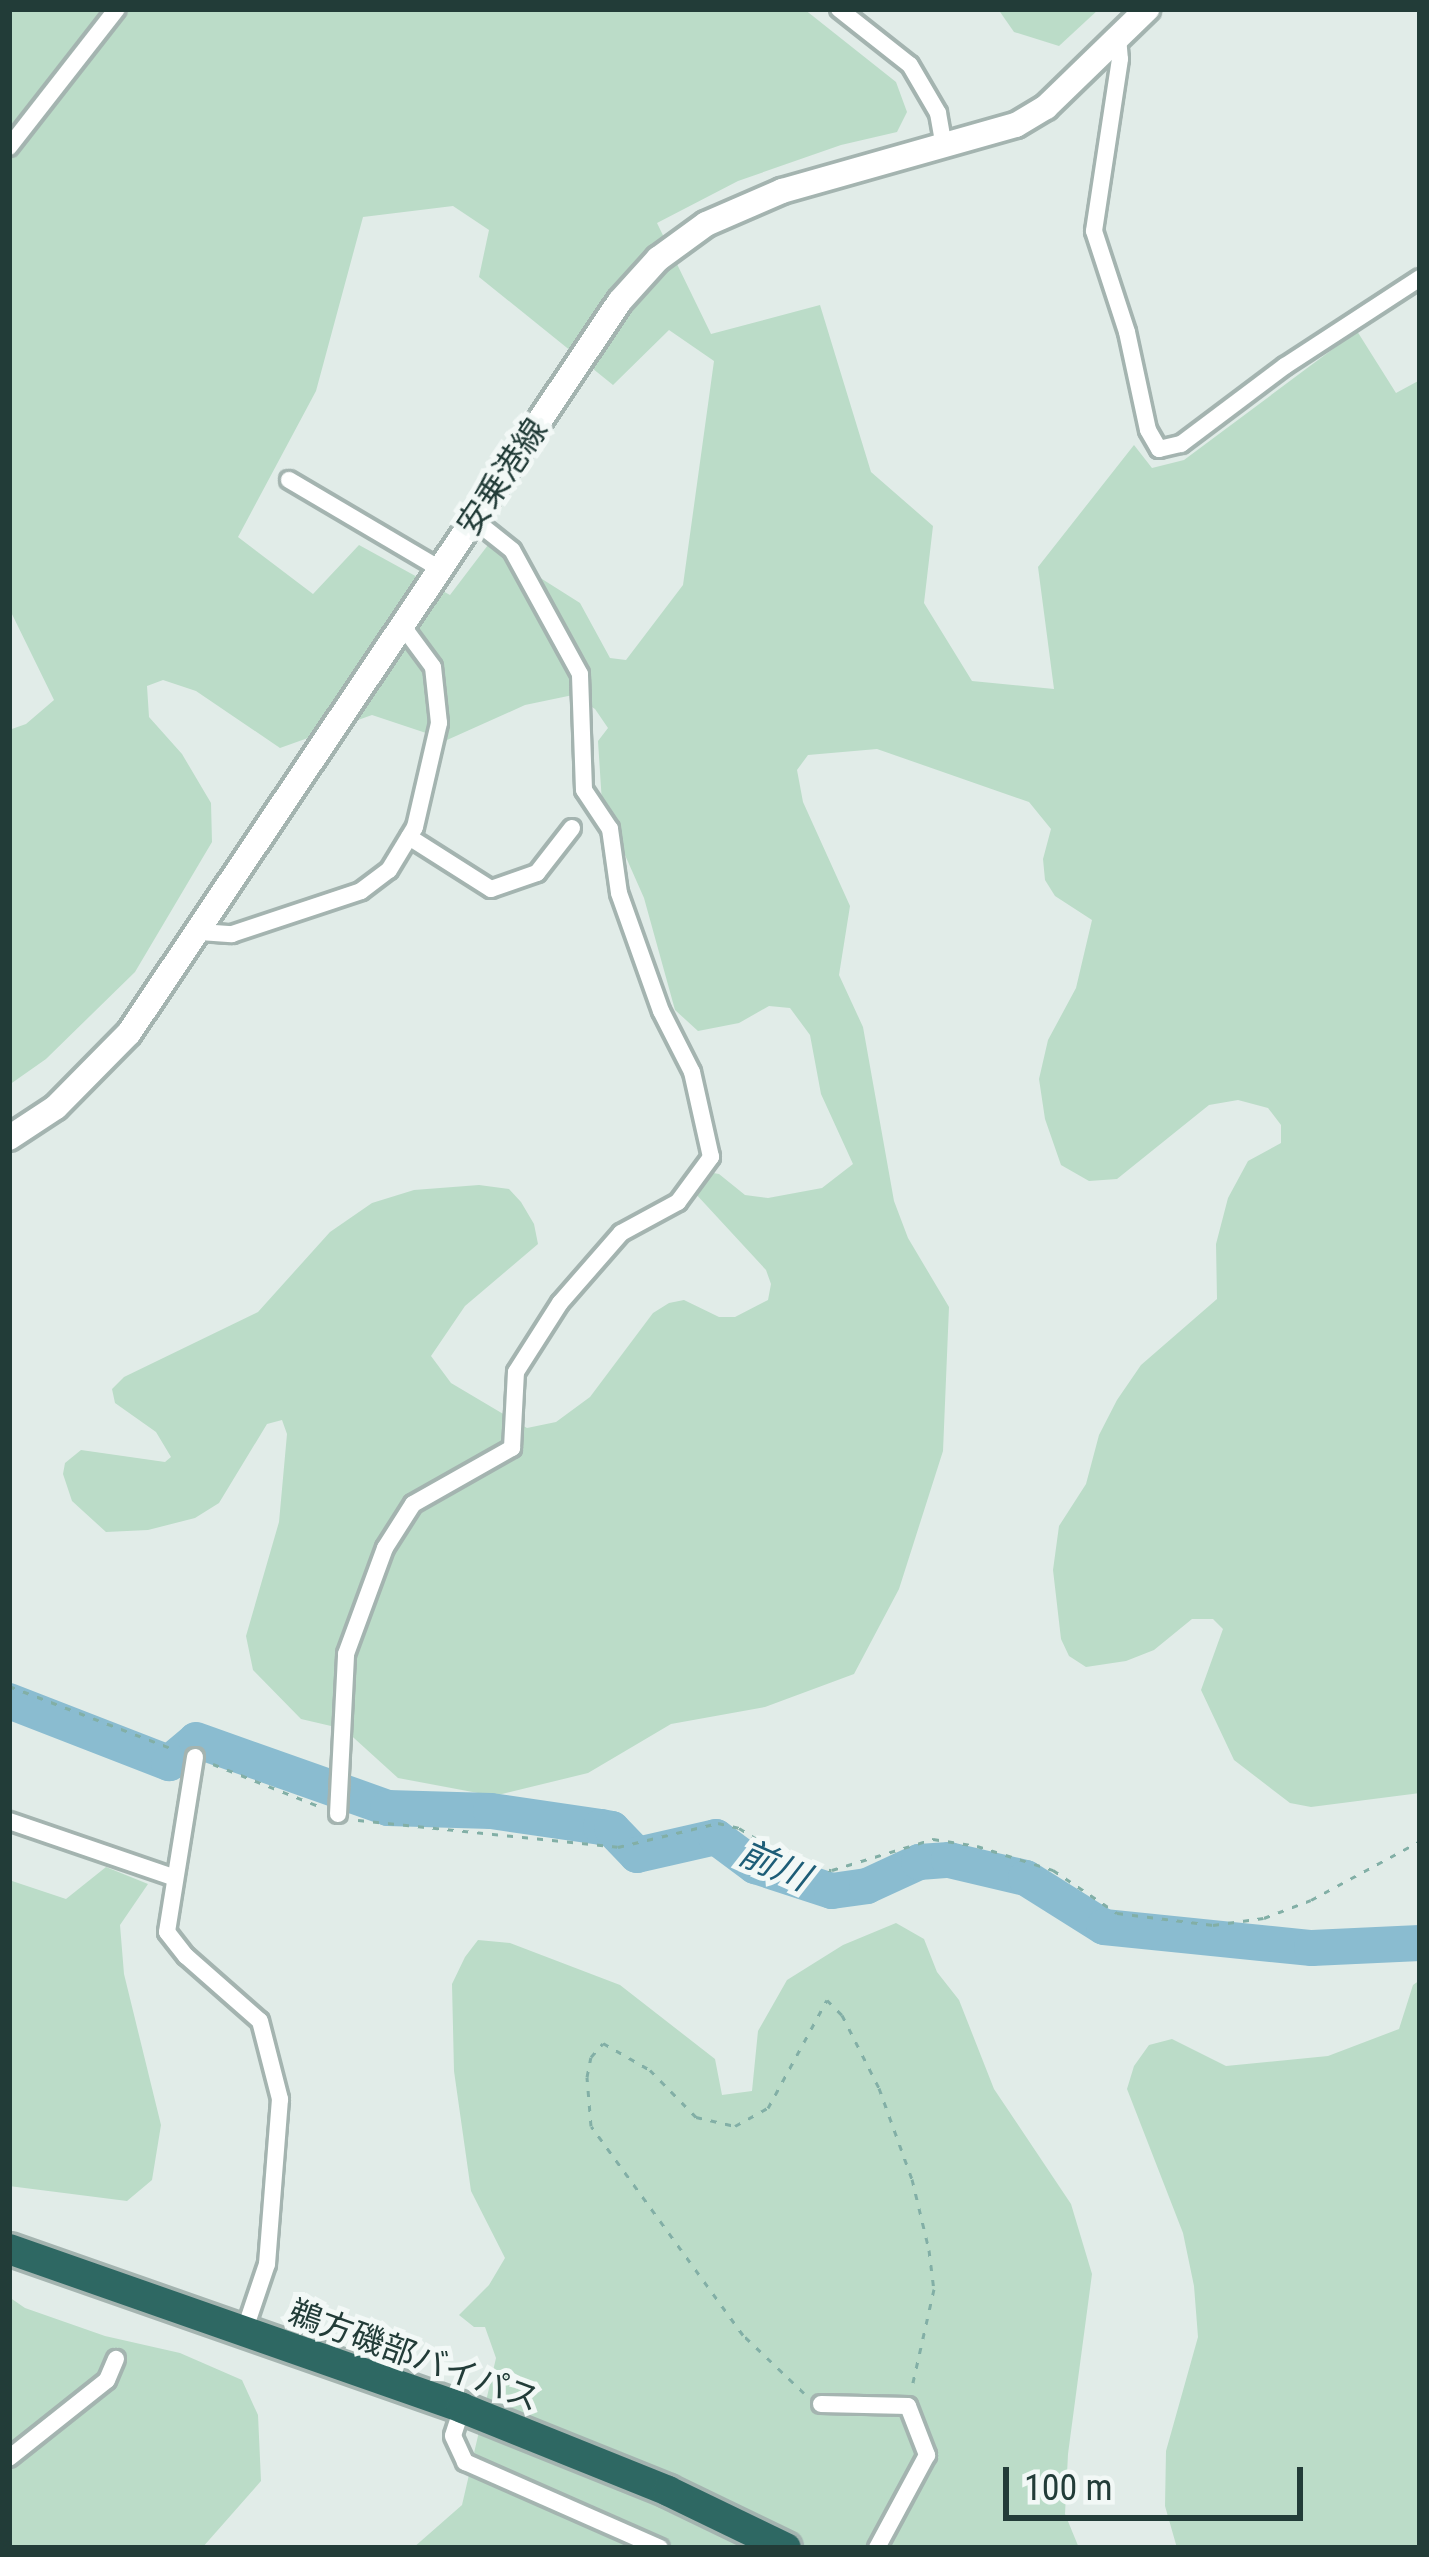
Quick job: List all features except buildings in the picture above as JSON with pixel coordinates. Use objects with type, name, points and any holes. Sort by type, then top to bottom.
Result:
[{"type":"highway","name":"鵜方磯部バイパス","points":[[9,2249],[462,2408],[668,2491],[786,2548]]},
{"type":"main road","name":"安乗港線","points":[[9,1138],[90,1076],[129,1033],[620,302],[681,240],[782,191],[1004,130],[1046,107],[1147,9]]},
{"type":"street","points":[[9,147],[117,9]]},
{"type":"street","points":[[839,9],[910,65],[938,113],[944,148]]},
{"type":"street","points":[[1118,37],[1120,59],[1094,231],[1126,332],[1148,430],[1159,449],[1181,444],[1285,366],[1420,278]]},
{"type":"street","points":[[289,480],[440,569]]},
{"type":"street","points":[[341,1801],[346,1654],[385,1548],[413,1504],[512,1448],[516,1372],[560,1303],[621,1233],[677,1202],[710,1157],[692,1072],[661,1010],[619,893],[610,829],[584,790],[580,674],[512,550],[473,519]]},
{"type":"street","points":[[200,932],[232,934],[378,883],[409,837],[439,723],[433,668],[402,625]]},
{"type":"street","points":[[409,837],[491,890],[537,873],[572,829]]},
{"type":"street","points":[[195,1757],[165,1919],[172,1942],[260,2021],[274,2058],[280,2099],[267,2264],[244,2332]]},
{"type":"street","points":[[9,1820],[173,1877]]},
{"type":"street","points":[[9,2458],[107,2380],[116,2359]]},
{"type":"street","points":[[821,2404],[908,2406],[927,2455],[878,2548]]},
{"type":"street","points":[[462,2408],[453,2436],[465,2462],[660,2548]]},
{"type":"path","points":[[9,1686],[171,1748]]},
{"type":"path","points":[[195,1757],[341,1801],[363,1821],[618,1847],[718,1823],[739,1828],[799,1865],[832,1870],[933,1839],[976,1846],[1052,1870],[1117,1913],[1213,1925],[1264,1918],[1311,1900],[1420,1841]]},
{"type":"path","points":[[821,2404],[783,2377],[743,2335],[638,2183],[591,2126],[587,2077],[591,2056],[603,2043],[650,2071],[696,2117],[735,2126],[768,2108],[826,2000],[854,2034],[879,2088],[911,2179],[929,2250],[934,2289],[908,2406]]},
{"type":"green space","points":[[9,9],[804,9],[896,82],[907,112],[897,132],[841,145],[738,181],[657,223],[711,334],[820,305],[871,472],[933,526],[924,603],[972,681],[1054,689],[1038,567],[1134,445],[1152,468],[1184,460],[1357,331],[1396,393],[1420,380],[1420,1793],[1311,1807],[1290,1803],[1234,1760],[1201,1690],[1223,1629],[1213,1619],[1192,1619],[1154,1650],[1126,1661],[1086,1667],[1069,1656],[1061,1639],[1053,1570],[1059,1526],[1086,1484],[1099,1435],[1141,1365],[1217,1299],[1216,1244],[1228,1198],[1248,1161],[1281,1143],[1281,1125],[1268,1108],[1238,1100],[1209,1105],[1117,1179],[1089,1181],[1061,1165],[1045,1119],[1039,1079],[1048,1040],[1076,988],[1092,920],[1055,896],[1045,880],[1043,859],[1051,829],[1029,802],[877,749],[808,755],[797,770],[803,802],[850,906],[839,975],[863,1027],[894,1201],[908,1238],[949,1307],[943,1451],[899,1589],[854,1674],[765,1707],[671,1724],[588,1773],[494,1796],[398,1778],[344,1729],[301,1719],[253,1670],[246,1636],[279,1522],[287,1434],[282,1420],[267,1424],[219,1503],[195,1518],[148,1530],[106,1532],[72,1501],[63,1474],[65,1463],[81,1450],[165,1462],[171,1457],[156,1432],[115,1403],[112,1389],[124,1377],[258,1312],[330,1232],[372,1203],[414,1190],[479,1185],[509,1189],[534,1224],[538,1244],[465,1306],[431,1356],[451,1383],[527,1428],[556,1422],[590,1397],[653,1313],[669,1303],[684,1300],[719,1317],[735,1317],[768,1300],[771,1284],[766,1270],[694,1192],[708,1172],[719,1174],[745,1195],[768,1198],[822,1188],[853,1164],[821,1094],[810,1035],[790,1008],[769,1006],[739,1023],[698,1031],[675,1010],[644,898],[602,803],[598,741],[608,728],[595,709],[573,695],[525,705],[447,740],[372,715],[280,748],[196,691],[163,680],[147,686],[149,717],[182,754],[211,803],[212,842],[135,972],[46,1059],[9,1085],[9,730],[26,724],[54,700],[9,608]],"holes":[[[453,206],[489,230],[479,277],[613,385],[669,330],[714,361],[683,585],[626,660],[610,658],[580,603],[488,545],[450,595],[359,545],[313,594],[238,537],[316,391],[363,217]]]},
{"type":"green space","points":[[998,9],[1099,9],[1059,46],[1014,32]]},
{"type":"green space","points":[[106,1867],[148,1884],[120,1925],[124,1974],[161,2125],[152,2180],[127,2201],[9,2186],[9,1880],[66,1899]]},
{"type":"green space","points":[[896,1923],[924,1939],[937,1972],[959,2000],[994,2089],[1071,2204],[1092,2274],[1068,2454],[1065,2514],[1079,2548],[413,2548],[462,2505],[496,2358],[485,2327],[474,2327],[459,2315],[489,2285],[505,2258],[471,2191],[454,2071],[452,1984],[478,1940],[510,1943],[620,1985],[715,2059],[722,2095],[752,2091],[758,2031],[787,1980],[843,1945]]},
{"type":"green space","points":[[1420,1980],[1420,2548],[1177,2548],[1165,2506],[1166,2451],[1198,2337],[1194,2286],[1183,2233],[1127,2089],[1134,2066],[1149,2045],[1172,2039],[1226,2066],[1328,2056],[1399,2029],[1413,1985]]},
{"type":"green space","points":[[9,2297],[25,2308],[105,2336],[180,2353],[242,2380],[258,2415],[261,2481],[202,2548],[9,2548]]},
{"type":"waterway","name":"前川","points":[[9,1701],[169,1763],[196,1740],[388,1808],[491,1811],[612,1829],[637,1855],[716,1837],[755,1866],[832,1891],[867,1886],[919,1862],[949,1860],[1026,1878],[1104,1927],[1312,1948],[1420,1943]]}]
